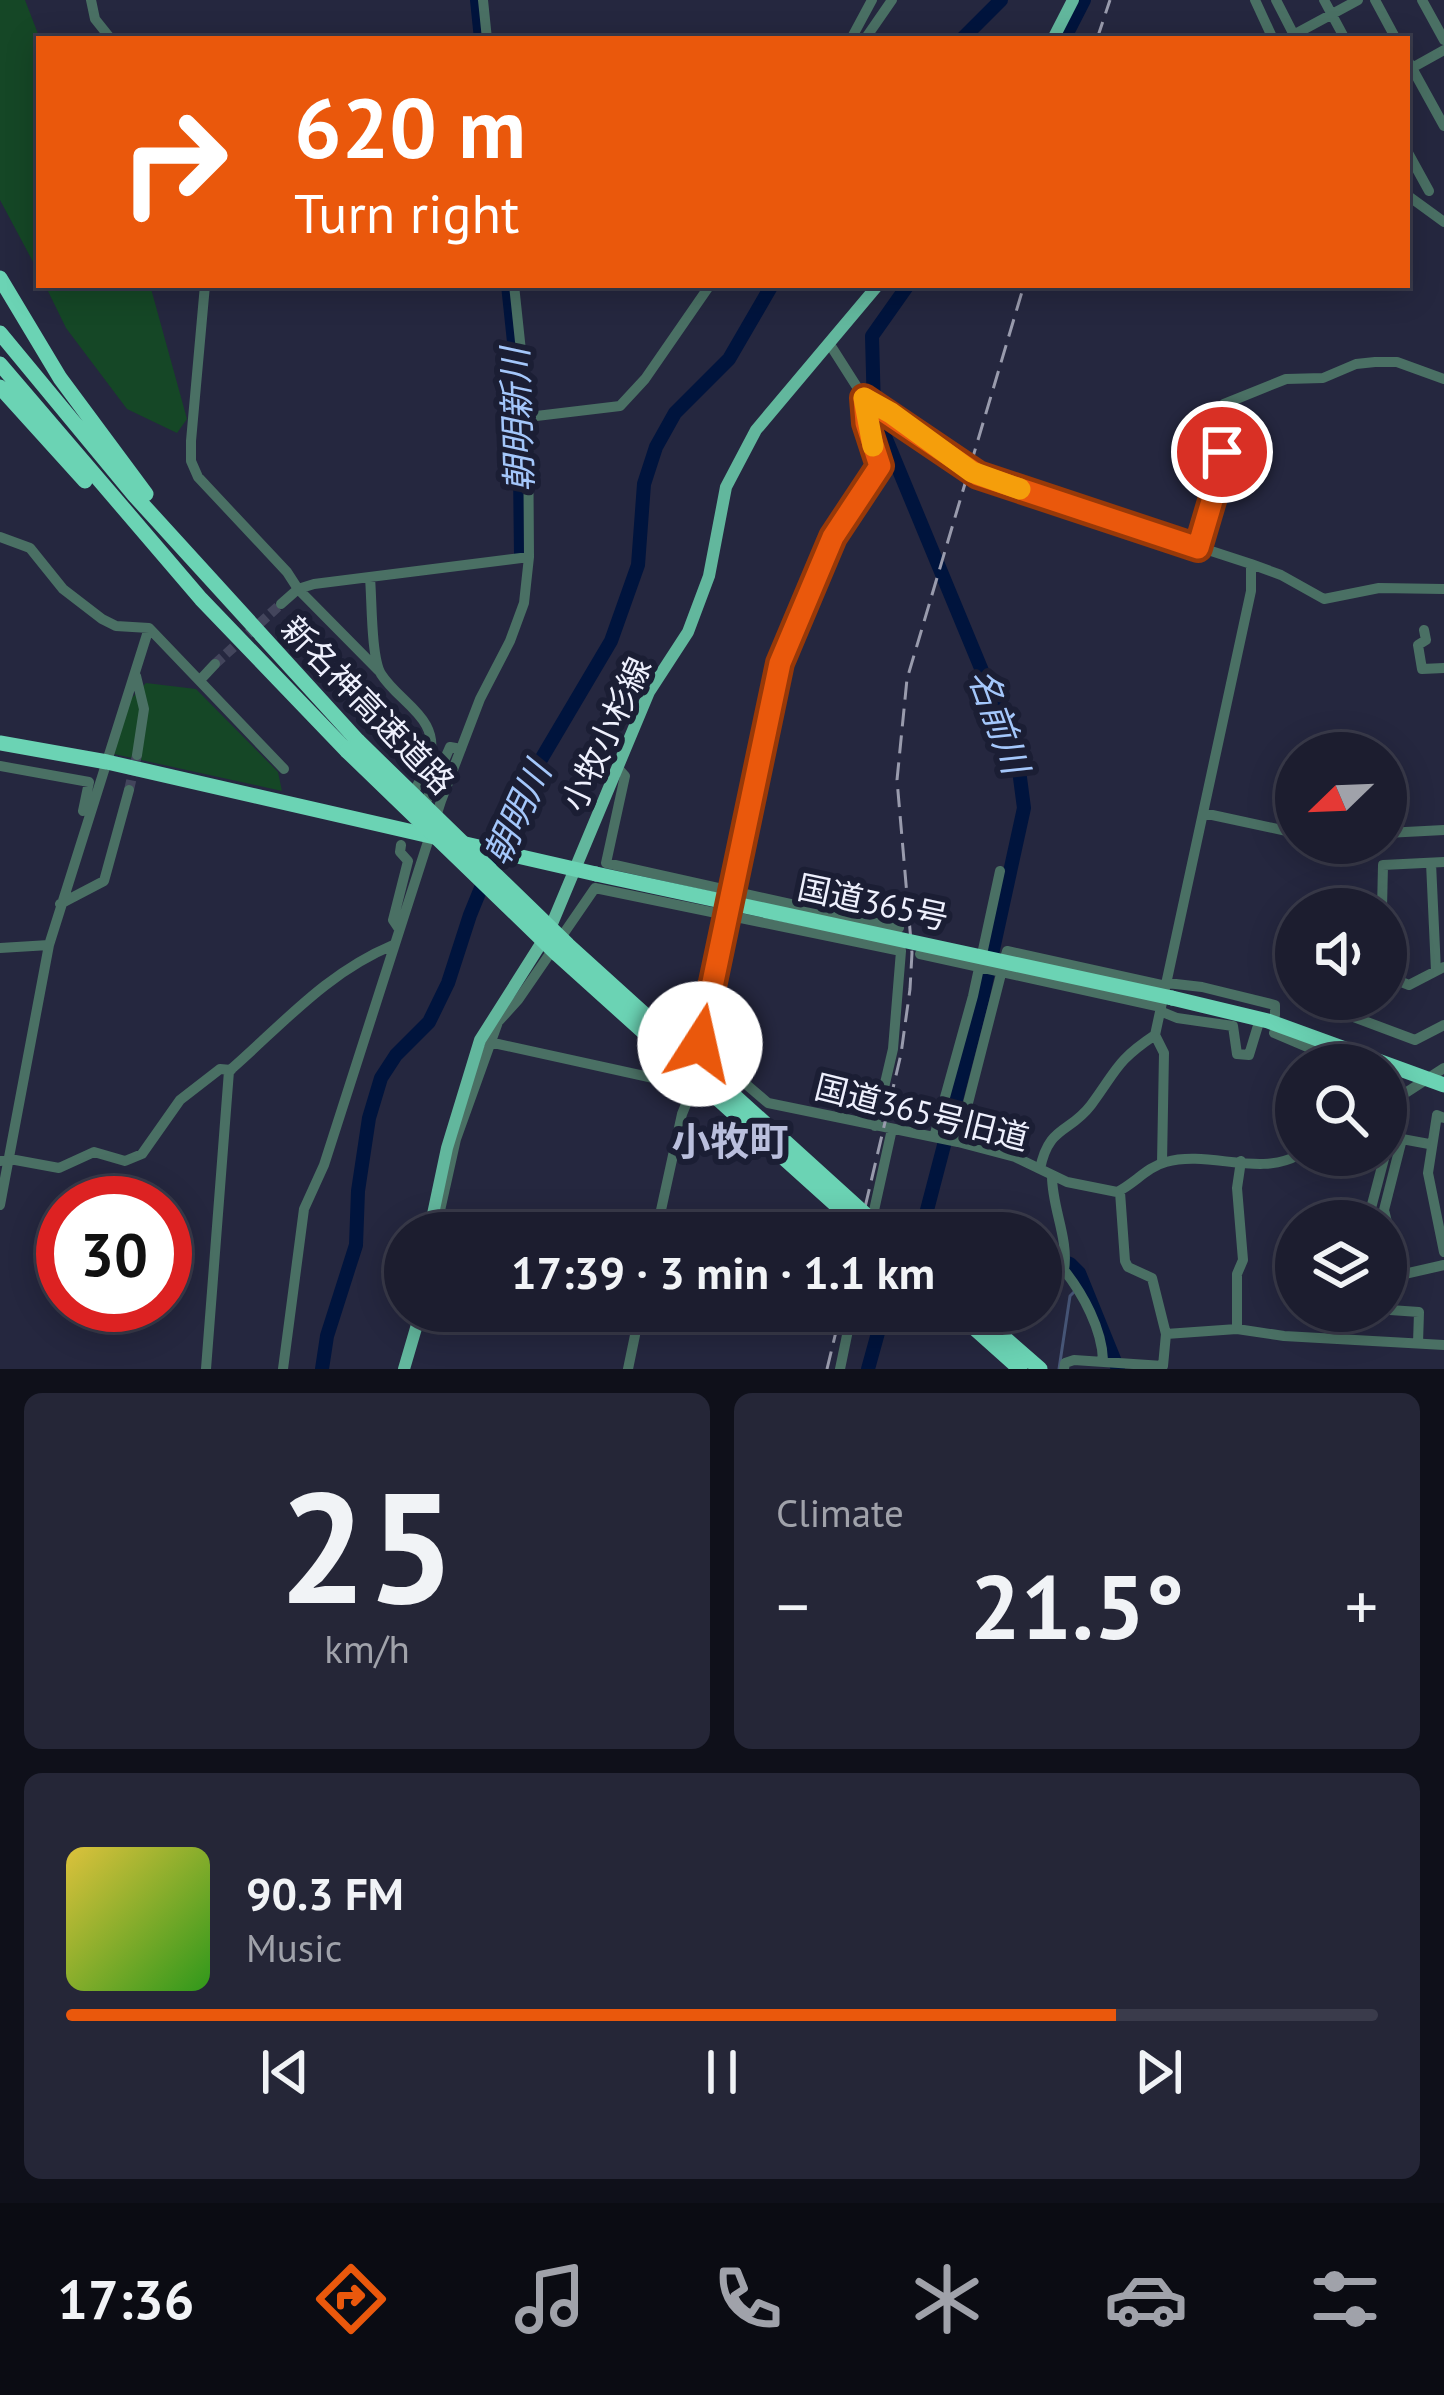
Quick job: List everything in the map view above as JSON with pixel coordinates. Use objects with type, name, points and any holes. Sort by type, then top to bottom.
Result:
[{"type":"highway","points":[[0,278],[102,438],[290,669]]},
{"type":"highway","name":"新名神高速道路","points":[[0,333],[353,746],[558,955],[845,1212]]},
{"type":"highway","name":"新名神高速道路","points":[[0,364],[201,599],[568,946],[863,1212]]},
{"type":"highway","points":[[0,387],[201,599]]},
{"type":"highway","name":"国道365号","points":[[0,743],[106,761],[596,874],[1267,1017],[1436,1082]]},
{"type":"highway","points":[[979,1332],[1020,1369]]},
{"type":"highway","points":[[998,1332],[1040,1369]]},
{"type":"main road","points":[[1055,36],[1073,0]]},
{"type":"main road","name":"小牧小杉線","points":[[436,1212],[447,1148],[480,1040],[550,931],[568,867],[649,692],[702,602],[726,487],[740,455],[875,288]]},
{"type":"main road","points":[[404,1369],[415,1332]]},
{"type":"street","points":[[91,0],[95,20],[108,36]]},
{"type":"street","points":[[483,0],[487,36]]},
{"type":"street","points":[[853,36],[872,0]]},
{"type":"street","points":[[1255,0],[1272,36]]},
{"type":"street","points":[[1276,0],[1291,36]]},
{"type":"street","points":[[1324,0],[1344,36]]},
{"type":"street","points":[[1295,36],[1358,0]]},
{"type":"street","points":[[1375,0],[1394,36]]},
{"type":"street","points":[[1422,0],[1444,40]]},
{"type":"street","points":[[867,36],[887,2]]},
{"type":"street","points":[[1410,66],[1444,50]]},
{"type":"street","points":[[1410,68],[1444,126]]},
{"type":"street","points":[[1410,156],[1430,191]]},
{"type":"street","points":[[1411,198],[1444,183]]},
{"type":"street","points":[[1411,198],[1444,223]]},
{"type":"street","points":[[205,288],[191,461],[198,477],[298,589],[424,718],[432,746],[408,816],[422,812],[451,747],[461,749]]},
{"type":"street","points":[[284,1369],[304,1209],[324,1165],[398,928],[437,838],[461,749],[518,623],[529,557],[527,417],[514,288]]},
{"type":"street","points":[[527,417],[620,406],[645,380],[708,288]]},
{"type":"street","points":[[829,343],[866,399],[978,475],[1251,565],[1324,599],[1379,588],[1444,589]]},
{"type":"street","points":[[1198,548],[1222,467],[1224,404],[1286,379],[1323,378],[1356,364],[1397,362],[1444,380]]},
{"type":"street","points":[[661,1212],[682,1114],[689,1097],[720,1062],[700,1044],[699,1037],[780,663],[833,537],[880,466],[866,423],[866,399]]},
{"type":"street","points":[[0,537],[30,548],[63,589],[102,619],[116,626],[149,628],[284,770]]},
{"type":"street","points":[[281,604],[298,589],[314,584],[529,557]]},
{"type":"street","points":[[1103,1360],[1082,1297],[1064,1269],[1067,1253],[1046,1173],[1048,1140],[1090,1107],[1116,1065],[1155,1035],[1251,591],[1251,565]]},
{"type":"street","points":[[370,578],[379,671]]},
{"type":"street","points":[[0,1205],[49,945],[149,628]]},
{"type":"street","points":[[1424,630],[1426,640],[1418,646],[1422,669],[1444,668]]},
{"type":"street","points":[[201,679],[215,664]]},
{"type":"street","points":[[136,676],[144,709],[137,754]]},
{"type":"street","points":[[0,766],[89,782],[83,811]]},
{"type":"street","points":[[617,767],[625,776],[606,863],[899,928]]},
{"type":"street","points":[[60,904],[104,880],[129,790]]},
{"type":"street","points":[[1203,813],[1275,828]]},
{"type":"street","points":[[1407,832],[1444,830]]},
{"type":"street","points":[[398,928],[392,920],[408,871],[401,845]]},
{"type":"street","points":[[1382,888],[1383,865],[1437,862],[1440,969],[1407,984]]},
{"type":"street","points":[[936,1137],[981,970],[1000,871]]},
{"type":"street","points":[[437,1212],[456,1139],[498,1022],[595,888],[901,951],[896,1028],[875,1126]]},
{"type":"street","points":[[0,948],[49,945]]},
{"type":"street","points":[[206,1369],[230,1070],[316,990],[394,945]]},
{"type":"street","points":[[957,1142],[1006,951],[1165,997],[1177,1018],[1233,1026],[1237,1054],[1250,1055],[1267,1017]]},
{"type":"street","points":[[920,954],[1000,974],[1165,997]]},
{"type":"street","points":[[1362,1020],[1415,1040],[1444,1024]]},
{"type":"street","points":[[1274,1033],[1300,1044]]},
{"type":"street","points":[[1155,1035],[1163,1053],[1162,1162]]},
{"type":"street","points":[[490,1042],[667,1081],[689,1097]]},
{"type":"street","name":"国道365号旧道","points":[[720,1062],[767,1103],[957,1142],[1120,1192]]},
{"type":"street","points":[[1407,1092],[1436,1082],[1444,1068]]},
{"type":"street","points":[[5,1160],[50,1168],[94,1152],[133,1160],[191,1089],[220,1069],[230,1070]]},
{"type":"street","points":[[1444,1118],[1437,1115],[1430,1144],[1429,1184],[1444,1252]]},
{"type":"street","points":[[873,1212],[892,1129]]},
{"type":"street","points":[[1430,1144],[1402,1139],[1384,1210],[1400,1275],[1444,1265]]},
{"type":"street","points":[[1237,1329],[1237,1274],[1243,1260],[1237,1188],[1241,1161]]},
{"type":"street","points":[[1064,1369],[1065,1363],[1074,1360],[1163,1366],[1166,1334],[1152,1278],[1125,1261],[1120,1192],[1162,1162],[1275,1163]]},
{"type":"street","points":[[1407,1311],[1419,1312],[1418,1343]]},
{"type":"street","points":[[1166,1334],[1237,1329],[1444,1345]]},
{"type":"street","points":[[628,1369],[636,1332]]},
{"type":"street","points":[[840,1369],[847,1332]]},
{"type":"green space","points":[[0,0],[25,0],[39,36],[36,267],[0,200]]},
{"type":"green space","points":[[46,288],[151,288],[187,419],[177,433],[127,409],[66,328]]},
{"type":"green space","points":[[146,683],[196,689],[278,772],[282,791],[114,754],[128,702]]},
{"type":"waterway","name":"朝明新川","points":[[477,0],[481,36]]},
{"type":"waterway","name":"朝明川","points":[[965,36],[1001,0]]},
{"type":"waterway","name":"名前川","points":[[1066,36],[1084,0]]},
{"type":"waterway","name":"朝明新川","points":[[508,288],[519,389],[521,555]]},
{"type":"waterway","name":"朝明川","points":[[322,1369],[327,1336],[356,1245],[358,1191],[369,1118],[381,1078],[429,1022],[517,800],[611,641],[638,565],[644,484],[656,447],[675,413],[729,359],[770,288]]},
{"type":"waterway","name":"名前川","points":[[906,288],[872,336],[874,410],[1017,755],[1024,808],[982,1000],[926,1212]]},
{"type":"waterway","name":"名前川","points":[[1062,1261],[1079,1273],[1118,1369]]},
{"type":"waterway","points":[[1059,1369],[1074,1292]]},
{"type":"waterway","points":[[868,1369],[878,1332]]},
{"type":"tunnel","points":[[215,664],[281,604]]},
{"type":"tunnel","points":[[129,790],[137,755]]},
{"type":"railway","points":[[1098,36],[1110,0]]},
{"type":"railway","points":[[864,1212],[901,1054],[910,989],[912,953],[897,780],[907,679],[1023,288]]},
{"type":"railway","points":[[827,1369],[836,1332]]},
{"type":"slow traffic","points":[[873,446],[864,398],[972,472],[1020,489]]},
{"type":"district","name":"小牧町","points":[[730,1141]]},
{"type":"route","points":[[700,1044],[780,663],[833,537],[878,474],[864,398],[978,475],[1198,548],[1222,467],[1222,452]]}]
